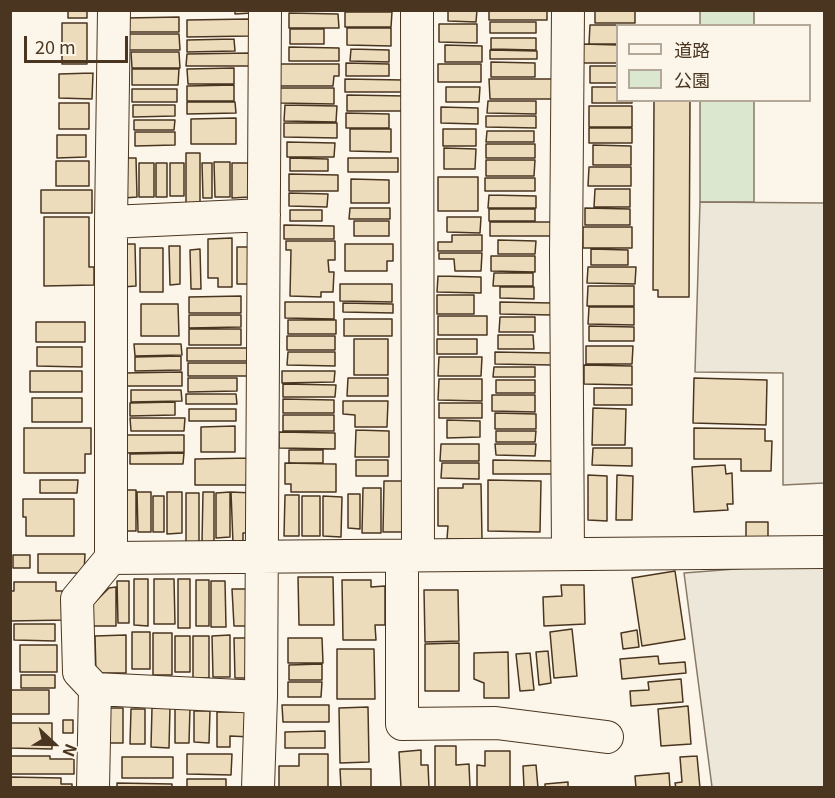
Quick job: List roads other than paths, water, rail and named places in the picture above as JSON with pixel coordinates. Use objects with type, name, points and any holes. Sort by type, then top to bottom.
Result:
[{"type":"street","points":[[114,10],[111,222],[111,558],[77,599],[79,672],[95,689],[261,696]]},
{"type":"street","points":[[258,788],[261,696],[265,10]]},
{"type":"street","points":[[417,10],[410,556],[402,724],[496,723],[607,737]]},
{"type":"street","points":[[568,10],[566,265],[568,554]]},
{"type":"street","points":[[111,222],[264,215]]},
{"type":"street","points":[[111,558],[825,552]]},
{"type":"street","points":[[93,788],[95,689]]}]
